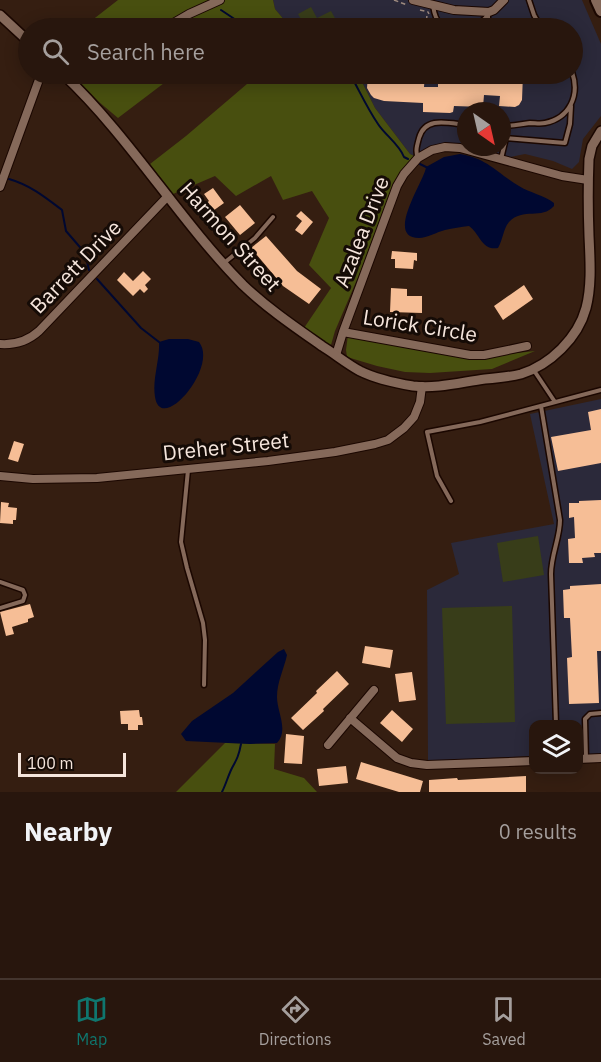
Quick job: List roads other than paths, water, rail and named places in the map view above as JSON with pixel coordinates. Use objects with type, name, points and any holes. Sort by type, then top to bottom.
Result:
[{"type":"main road","points":[[596,0],[601,10]]},
{"type":"street","points":[[183,18],[220,0]]},
{"type":"street","points":[[413,0],[430,9],[489,13],[504,0]]},
{"type":"street","points":[[0,15],[18,32]]},
{"type":"street","points":[[0,187],[37,84]]},
{"type":"street","name":"Harmon Street","points":[[75,84],[224,263],[274,312],[361,371],[383,380],[422,386],[521,374],[533,369],[564,346],[580,323],[588,299],[589,159],[592,146],[601,131]]},
{"type":"street","points":[[418,158],[432,150],[445,147],[460,148],[562,176],[588,180]]},
{"type":"street","name":"Azalea Drive","points":[[336,355],[397,186],[418,158]]},
{"type":"street","name":"Barrett Drive","points":[[0,344],[22,341],[39,331],[168,196]]},
{"type":"street","name":"Lorick Circle","points":[[343,332],[470,355],[484,355],[527,346]]},
{"type":"street","name":"Dreher Street","points":[[0,476],[33,479],[96,478],[312,455],[375,444],[388,440],[414,417],[420,402],[422,386]]},
{"type":"street","points":[[328,745],[374,690]]},
{"type":"street","points":[[350,718],[398,758],[411,764],[529,761]]},
{"type":"street","points":[[583,759],[601,758]]},
{"type":"lane","points":[[529,0],[536,18]]},
{"type":"lane","points":[[430,9],[436,18]]},
{"type":"lane","points":[[486,18],[489,13]]},
{"type":"lane","points":[[489,13],[489,18]]},
{"type":"lane","points":[[511,125],[546,122],[558,118],[567,111],[574,100],[575,84]]},
{"type":"lane","points":[[511,138],[565,143],[570,124],[571,105]]},
{"type":"lane","points":[[418,158],[416,151],[421,131],[428,125],[437,123],[457,124]]},
{"type":"lane","points":[[224,263],[255,238],[273,218]]},
{"type":"lane","points":[[533,369],[555,402]]},
{"type":"lane","points":[[451,501],[437,476],[428,432],[480,422],[601,390]]},
{"type":"lane","points":[[541,406],[560,520],[559,536],[551,562],[556,720]]},
{"type":"lane","points":[[188,470],[182,542],[206,640],[204,685]]},
{"type":"lane","points":[[0,582],[23,590],[25,595],[22,601],[0,608]]},
{"type":"lane","points":[[583,746],[585,720],[590,714],[601,713]]},
{"type":"water","points":[[457,155],[469,156],[485,162],[519,186],[550,200],[554,206],[544,212],[514,218],[507,225],[498,248],[488,247],[469,226],[445,230],[422,238],[409,235],[405,229],[409,207],[426,167],[444,157]]},
{"type":"water","points":[[169,339],[188,339],[199,342],[203,353],[201,366],[187,393],[177,403],[167,408],[159,407],[155,397],[154,383],[159,342]]},
{"type":"water","points":[[284,649],[287,655],[277,691],[282,732],[277,743],[186,741],[181,734],[192,721],[233,693]]},
{"type":"waterway","points":[[221,10],[233,18]]},
{"type":"waterway","points":[[355,84],[378,124],[408,159]]},
{"type":"waterway","points":[[420,164],[426,167]]},
{"type":"waterway","points":[[9,179],[31,188],[62,210],[66,231],[85,253],[89,270]]},
{"type":"waterway","points":[[97,279],[141,328],[159,342]]},
{"type":"waterway","points":[[222,792],[238,757],[241,744]]}]
